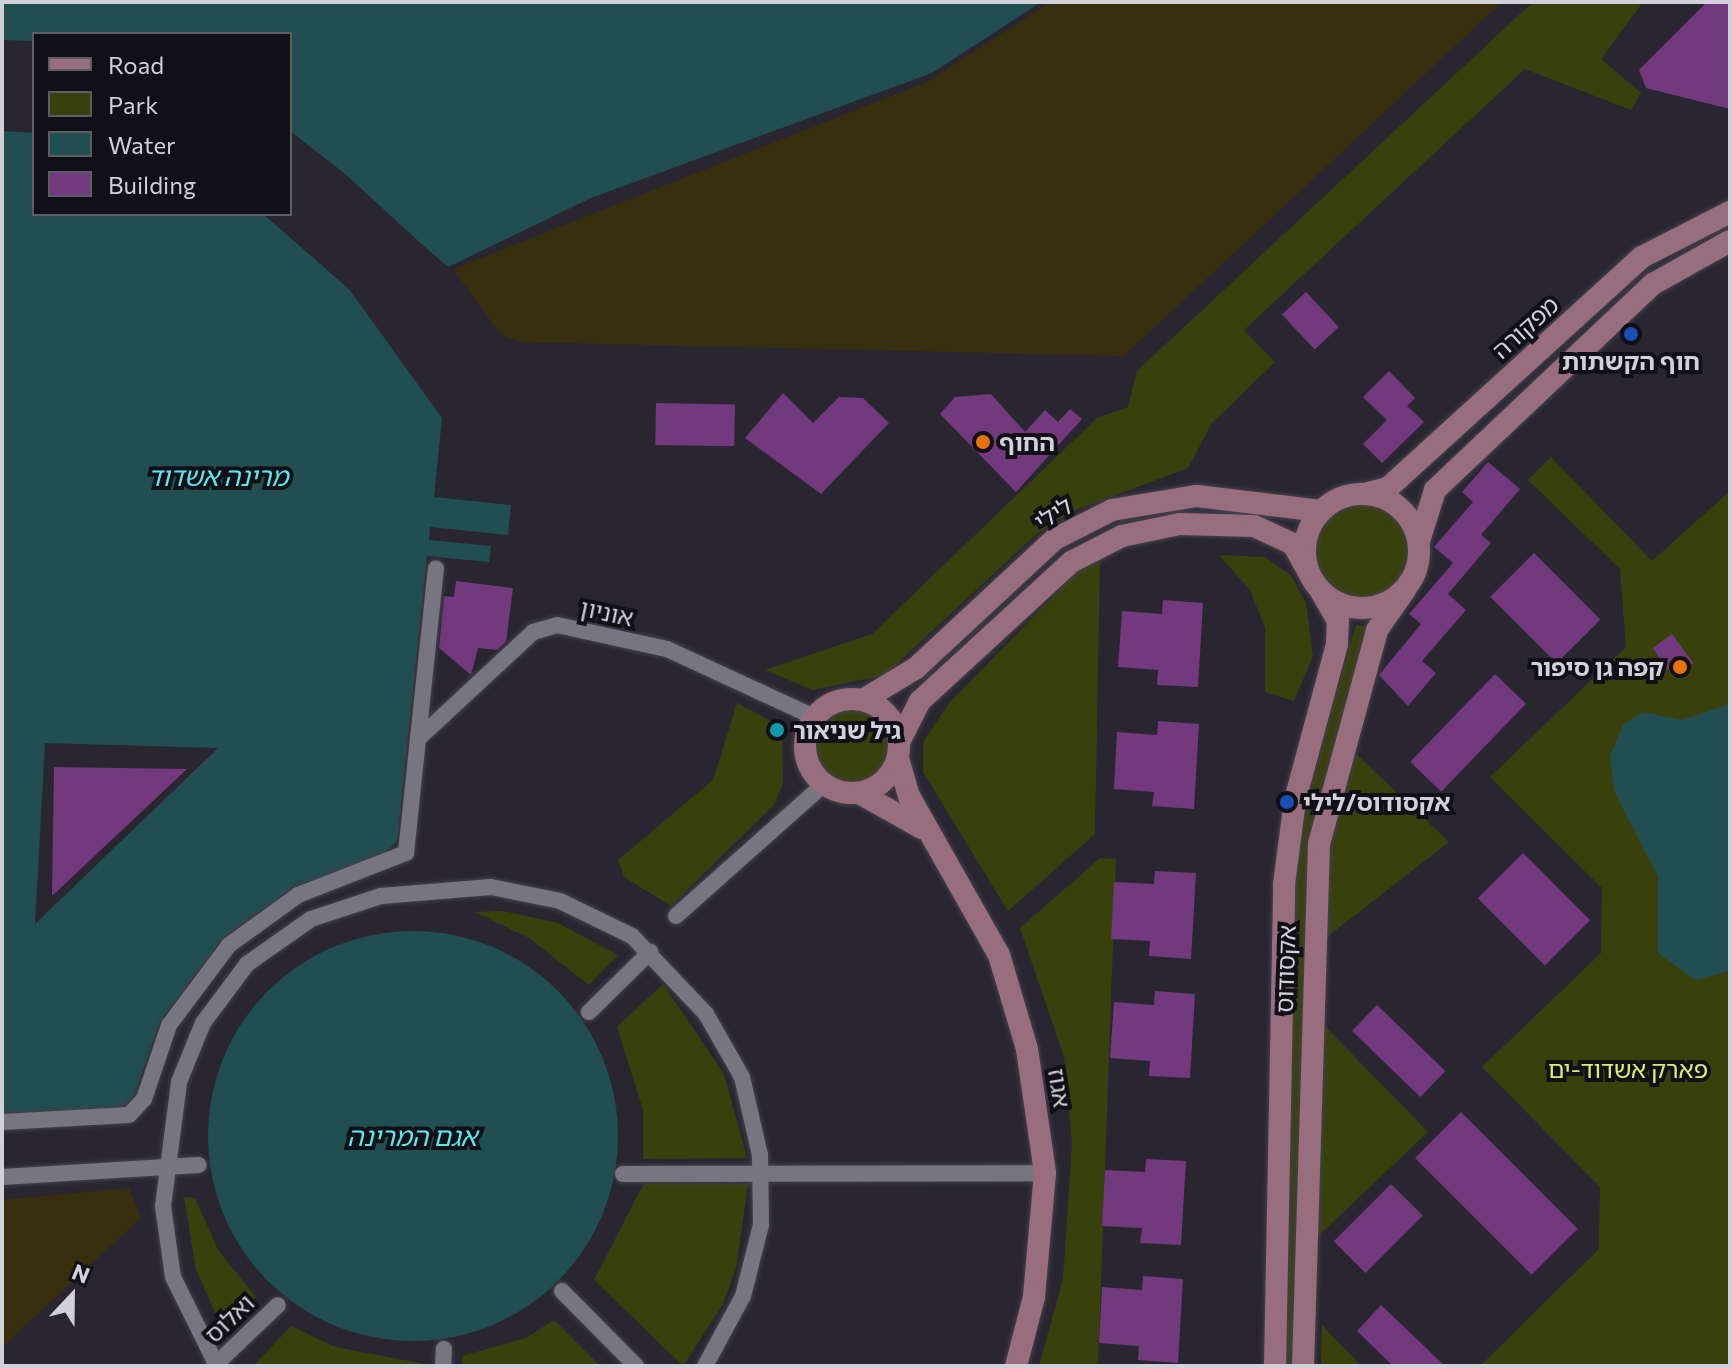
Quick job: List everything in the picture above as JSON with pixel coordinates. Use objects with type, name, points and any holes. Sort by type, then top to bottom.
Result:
[{"type":"street","name":"מפקורה","points":[[1365,494],[1388,488],[1642,257],[1730,212]]},
{"type":"street","points":[[898,750],[888,715],[863,700],[836,701],[814,717],[804,746],[824,784],[859,793],[884,781],[898,750],[920,701],[1071,562],[1122,536],[1180,524],[1254,526],[1293,544],[1315,582],[1336,602],[1372,608],[1405,590],[1435,490],[1653,284],[1730,241]]},
{"type":"street","points":[[1315,582],[1306,540],[1321,511],[1365,494],[1401,508],[1419,541]]},
{"type":"street","name":"לילי","points":[[863,700],[916,668],[1055,539],[1112,510],[1197,496],[1321,511]]},
{"type":"street","points":[[2,1122],[129,1115],[144,1099],[169,1025],[229,945],[298,895],[406,853],[436,569]]},
{"type":"street","name":"אקסודוס","points":[[1275,1366],[1286,855],[1337,644],[1338,621],[1315,582]]},
{"type":"street","name":"אקסודוס","points":[[1303,1366],[1319,844],[1377,630],[1405,590]]},
{"type":"street","name":"אוניון","points":[[418,739],[533,632],[557,625],[667,649],[814,717]]},
{"type":"street","name":"אגוז","points":[[898,750],[932,838],[974,899],[1015,1000],[1045,1173],[1034,1297],[1016,1366]]},
{"type":"street","points":[[676,916],[824,784]]},
{"type":"street","name":"אגוז","points":[[859,793],[892,805],[932,838]]},
{"type":"street","points":[[216,1366],[173,1277],[165,1239],[165,1167],[179,1082],[203,1023],[247,964],[311,919],[381,896],[491,887],[597,915],[650,952],[728,1047],[750,1100],[761,1174],[754,1264],[731,1325],[705,1366]]},
{"type":"street","points":[[589,1012],[650,952]]},
{"type":"street","points":[[2,1177],[199,1165]]},
{"type":"street","points":[[623,1174],[1045,1173]]},
{"type":"street","points":[[562,1291],[636,1366]]},
{"type":"street","name":"ואלוס","points":[[216,1366],[278,1305]]},
{"type":"green space","points":[[1533,2],[1643,2],[1601,59],[1641,93],[1631,110],[1525,69],[1244,330],[1275,362],[1212,423],[1188,468],[1071,512],[1034,536],[885,675],[813,690],[765,670],[872,634],[1097,418],[1128,407],[1137,371]]},
{"type":"green space","name":"פארק אשדוד-ים","points":[[1551,457],[1652,561],[1730,491],[1730,1366],[1480,1366],[1599,1249],[1600,1187],[1482,1067],[1601,953],[1602,888],[1490,777],[1626,647],[1620,569],[1528,480]]},
{"type":"green space","points":[[1363,504],[1381,507],[1396,518],[1407,533],[1410,551],[1407,569],[1396,584],[1381,595],[1363,598],[1345,595],[1330,584],[1319,569],[1316,551],[1319,533],[1330,518],[1345,507]]},
{"type":"green space","points":[[1219,555],[1265,557],[1291,575],[1306,603],[1313,656],[1294,701],[1265,692],[1265,628],[1250,590]]},
{"type":"green space","points":[[1100,557],[1095,834],[1008,911],[923,772],[923,742],[950,702],[1077,572]]},
{"type":"green space","points":[[1356,625],[1368,627],[1333,753],[1297,1366],[1277,1366],[1293,887],[1304,803]]},
{"type":"green space","points":[[737,703],[782,727],[783,784],[774,805],[671,906],[624,877],[618,860],[713,780]]},
{"type":"green space","points":[[852,706],[867,709],[880,718],[889,731],[892,746],[889,761],[880,774],[867,783],[852,786],[837,783],[824,774],[815,761],[812,746],[815,731],[824,718],[837,709]]},
{"type":"green space","points":[[1350,748],[1449,842],[1323,940],[1325,853]]},
{"type":"green space","points":[[1100,858],[1116,859],[1098,1366],[1039,1366],[1063,1279],[1072,1144],[1064,1057],[1020,928]]},
{"type":"green space","points":[[503,911],[558,923],[618,955],[589,985],[529,938],[475,912]]},
{"type":"green space","points":[[663,984],[724,1074],[747,1158],[643,1159],[643,1110],[617,1027]]},
{"type":"green space","points":[[1319,1020],[1428,1132],[1313,1241]]},
{"type":"green space","points":[[644,1183],[748,1184],[736,1268],[723,1304],[683,1366],[594,1280]]},
{"type":"green space","points":[[184,1197],[195,1198],[218,1250],[256,1297],[223,1329],[196,1270]]},
{"type":"green space","points":[[554,1320],[600,1366],[462,1366],[462,1356],[526,1338]]},
{"type":"green space","points":[[1322,1325],[1361,1366],[1321,1366]]},
{"type":"green space","points":[[291,1326],[335,1347],[436,1366],[253,1366]]},
{"type":"sand","points":[[1050,2],[1502,2],[1124,356],[520,342],[501,335],[453,269],[927,82]]},
{"type":"sand","points":[[129,1188],[141,1218],[2,1347],[2,1200]]},
{"type":"water","points":[[2,2],[1041,2],[932,73],[591,198],[448,267],[292,133],[292,32],[32,32],[32,41],[2,40]]},
{"type":"water","name":"מרינה אשדוד","points":[[2,131],[32,133],[32,216],[266,216],[277,224],[349,289],[421,380],[442,418],[434,497],[511,505],[508,535],[430,527],[429,540],[491,546],[489,562],[427,556],[397,841],[381,857],[295,886],[224,937],[160,1021],[134,1096],[122,1108],[2,1113]]},
{"type":"water","points":[[1730,704],[1730,971],[1695,980],[1658,953],[1658,877],[1614,791],[1610,756],[1623,725],[1643,712],[1682,720]]},
{"type":"water","name":"אגם המרינה","points":[[413,931],[453,935],[491,947],[527,966],[558,991],[583,1022],[602,1058],[614,1096],[618,1136],[614,1176],[602,1214],[583,1250],[558,1281],[527,1306],[491,1325],[453,1337],[413,1341],[373,1337],[335,1325],[299,1306],[268,1281],[243,1250],[224,1214],[212,1176],[208,1136],[212,1096],[224,1058],[243,1022],[268,991],[299,966],[335,947],[373,935]]},
{"type":"pier","points":[[292,133],[344,173],[450,270],[292,138]]},
{"type":"pier","points":[[265,216],[280,221],[352,286],[425,378],[442,418],[349,289]]},
{"type":"pier","points":[[45,743],[218,748],[35,924]]},
{"type":"building","points":[[1707,2],[1730,2],[1730,109],[1646,88],[1639,70]]},
{"type":"building","points":[[1306,292],[1339,327],[1315,350],[1282,315]]},
{"type":"building","points":[[1389,371],[1415,398],[1407,406],[1424,422],[1382,463],[1363,444],[1387,420],[1363,397]]},
{"type":"building","points":[[783,393],[813,423],[839,397],[863,398],[889,423],[821,494],[745,438]]},
{"type":"building","points":[[991,394],[1025,432],[1045,410],[1058,422],[1070,409],[1082,419],[1016,492],[940,414],[955,397]]},
{"type":"building","points":[[656,403],[735,404],[734,446],[655,445]]},
{"type":"building","points":[[1488,462],[1520,489],[1481,535],[1491,543],[1448,594],[1466,610],[1422,661],[1436,673],[1408,706],[1379,675],[1421,624],[1409,614],[1453,563],[1434,547],[1473,502],[1462,492]]},
{"type":"building","points":[[1534,553],[1600,619],[1557,663],[1490,597]]},
{"type":"building","points":[[456,581],[513,588],[506,642],[497,650],[478,648],[471,675],[439,648],[444,596],[454,597]]},
{"type":"building","points":[[1163,600],[1203,603],[1198,687],[1157,685],[1158,670],[1118,667],[1122,611],[1162,614]]},
{"type":"building","points":[[1672,634],[1693,663],[1674,677],[1653,648]]},
{"type":"building","points":[[1495,674],[1526,704],[1441,792],[1410,762]]},
{"type":"building","points":[[1158,721],[1199,724],[1194,809],[1152,806],[1154,792],[1114,789],[1117,732],[1157,735]]},
{"type":"building","points":[[54,767],[187,769],[52,896]]},
{"type":"building","points":[[1523,853],[1590,920],[1545,965],[1478,898]]},
{"type":"building","points":[[1155,871],[1196,873],[1191,959],[1149,956],[1150,941],[1111,939],[1114,882],[1154,884]]},
{"type":"building","points":[[1155,991],[1195,994],[1190,1078],[1149,1076],[1150,1061],[1110,1058],[1114,1002],[1154,1005]]},
{"type":"building","points":[[1377,1005],[1445,1071],[1420,1097],[1352,1031]]},
{"type":"building","points":[[1461,1112],[1578,1229],[1532,1275],[1415,1158]]},
{"type":"building","points":[[1146,1159],[1186,1161],[1181,1245],[1140,1243],[1142,1228],[1102,1226],[1105,1170],[1145,1172]]},
{"type":"building","points":[[1391,1184],[1423,1216],[1366,1273],[1334,1241]]},
{"type":"building","points":[[1143,1276],[1183,1279],[1178,1363],[1138,1360],[1139,1346],[1099,1343],[1102,1287],[1142,1290]]},
{"type":"building","points":[[1381,1305],[1445,1366],[1393,1366],[1357,1331]]},
{"type":"place","name":"חוף הקשתות","points":[[1631,334]]},
{"type":"place","name":"החוף","points":[[983,442]]},
{"type":"place","name":"קפה גן סיפור","points":[[1680,667]]},
{"type":"place","name":"גיל שניאור","points":[[777,730]]},
{"type":"place","name":"אקסודוס/לילי","points":[[1287,802]]}]
